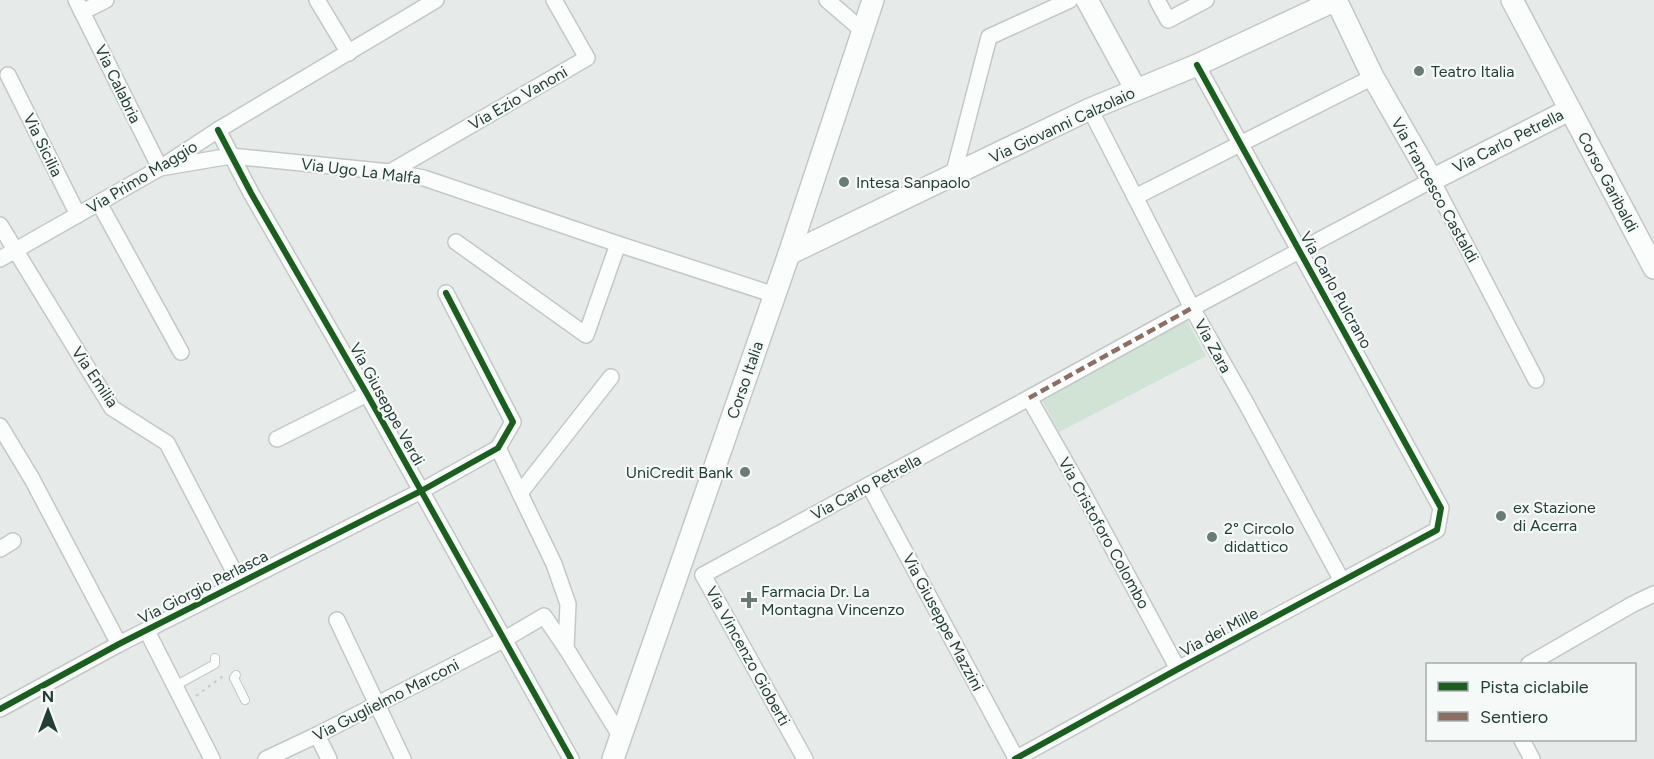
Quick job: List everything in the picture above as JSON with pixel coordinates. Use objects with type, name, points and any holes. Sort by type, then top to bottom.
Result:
[{"type":"main road","name":"Corso Italia","points":[[613,759],[775,295],[873,0]]},
{"type":"main road","points":[[1088,0],[1136,90]]},
{"type":"main road","name":"Via Giovanni Calzolaio","points":[[789,254],[1090,109],[1197,65],[1336,0]]},
{"type":"main road","name":"Via Francesco Castaldi","points":[[1336,0],[1373,77],[1432,180]]},
{"type":"main road","name":"Corso Garibaldi","points":[[1512,0],[1654,268]]},
{"type":"main road","name":"Via Carlo Petrella","points":[[1432,180],[1569,110]]},
{"type":"street","points":[[79,6],[106,0]]},
{"type":"street","points":[[317,0],[349,53]]},
{"type":"street","name":"Via Primo Maggio","points":[[0,259],[160,168],[218,130],[349,53],[414,5],[436,0]]},
{"type":"street","name":"Via Ezio Vanoni","points":[[390,172],[587,58],[554,0]]},
{"type":"street","points":[[827,0],[863,31]]},
{"type":"street","points":[[953,176],[990,37],[1070,0]]},
{"type":"street","points":[[1157,0],[1168,20],[1206,0]]},
{"type":"street","name":"Via Calabria","points":[[79,6],[160,168]]},
{"type":"street","name":"Via Carlo Pulcrano","points":[[1197,65],[1441,508],[1437,530]]},
{"type":"street","name":"Via Sicilia","points":[[8,75],[78,215]]},
{"type":"street","points":[[1136,197],[1373,77]]},
{"type":"street","name":"Via Zara","points":[[1090,109],[1192,308],[1342,580]]},
{"type":"street","points":[[218,130],[231,156]]},
{"type":"street","name":"Via Ugo La Malfa","points":[[160,168],[231,156],[390,172],[424,178],[775,295]]},
{"type":"street","name":"Via Giuseppe Verdi","points":[[231,156],[571,759]]},
{"type":"street","name":"Via Carlo Petrella","points":[[703,575],[1432,180]]},
{"type":"street","name":"Via Francesco Castaldi","points":[[1432,180],[1536,380]]},
{"type":"street","points":[[99,203],[181,352]]},
{"type":"street","name":"Via Emilia","points":[[0,225],[112,408],[167,443],[240,583]]},
{"type":"street","points":[[456,242],[586,335],[618,244]]},
{"type":"street","points":[[446,293],[513,422],[498,448],[554,564],[568,604],[566,648],[621,736]]},
{"type":"street","points":[[520,493],[611,377]]},
{"type":"street","points":[[277,439],[367,394]]},
{"type":"street","name":"Via Cristoforo Colombo","points":[[1029,398],[1178,669]]},
{"type":"street","points":[[0,426],[32,479],[119,644]]},
{"type":"street","name":"Via Giorgio Perlasca","points":[[0,709],[119,644],[421,491],[498,448]]},
{"type":"street","name":"Via Giuseppe Mazzini","points":[[869,485],[1015,759]]},
{"type":"street","name":"Via dei Mille","points":[[1015,759],[1437,530]]},
{"type":"street","name":"Via Vincenzo Gioberti","points":[[678,572],[703,575],[805,759]]},
{"type":"street","points":[[1531,663],[1654,594]]},
{"type":"street","name":"Via Guglielmo Marconi","points":[[266,759],[505,639],[544,616],[566,648]]},
{"type":"street","points":[[336,620],[403,759]]},
{"type":"street","points":[[147,631],[212,759]]},
{"type":"street","points":[[317,735],[329,759]]},
{"type":"street","points":[[1523,741],[1532,759]]},
{"type":"lane","points":[[175,686],[215,664],[215,658]]},
{"type":"lane","points":[[236,675],[234,678],[245,700]]},
{"type":"path","points":[[184,704],[225,675]]},
{"type":"green space","points":[[1187,321],[1206,356],[1059,432],[1041,398]]},
{"type":"marked path","points":[[1029,398],[1192,308]]},
{"type":"cycle path","points":[[1015,759],[1437,530],[1441,508],[1197,65]]},
{"type":"cycle path","points":[[218,130],[251,193],[367,394],[571,759]]},
{"type":"cycle path","points":[[0,709],[119,644],[421,491],[498,448],[513,422],[446,293]]},
{"type":"place","name":"Teatro Italia","points":[[1419,71]]},
{"type":"place","name":"Intesa Sanpaolo","points":[[844,182]]},
{"type":"place","name":"UniCredit Bank","points":[[745,472]]},
{"type":"place","name":"ex Stazione di Acerra","points":[[1501,516]]},
{"type":"place","name":"2° Circolo didattico","points":[[1212,537]]},
{"type":"place","name":"Farmacia Dr. La Montagna Vincenzo","points":[[749,600]]}]
